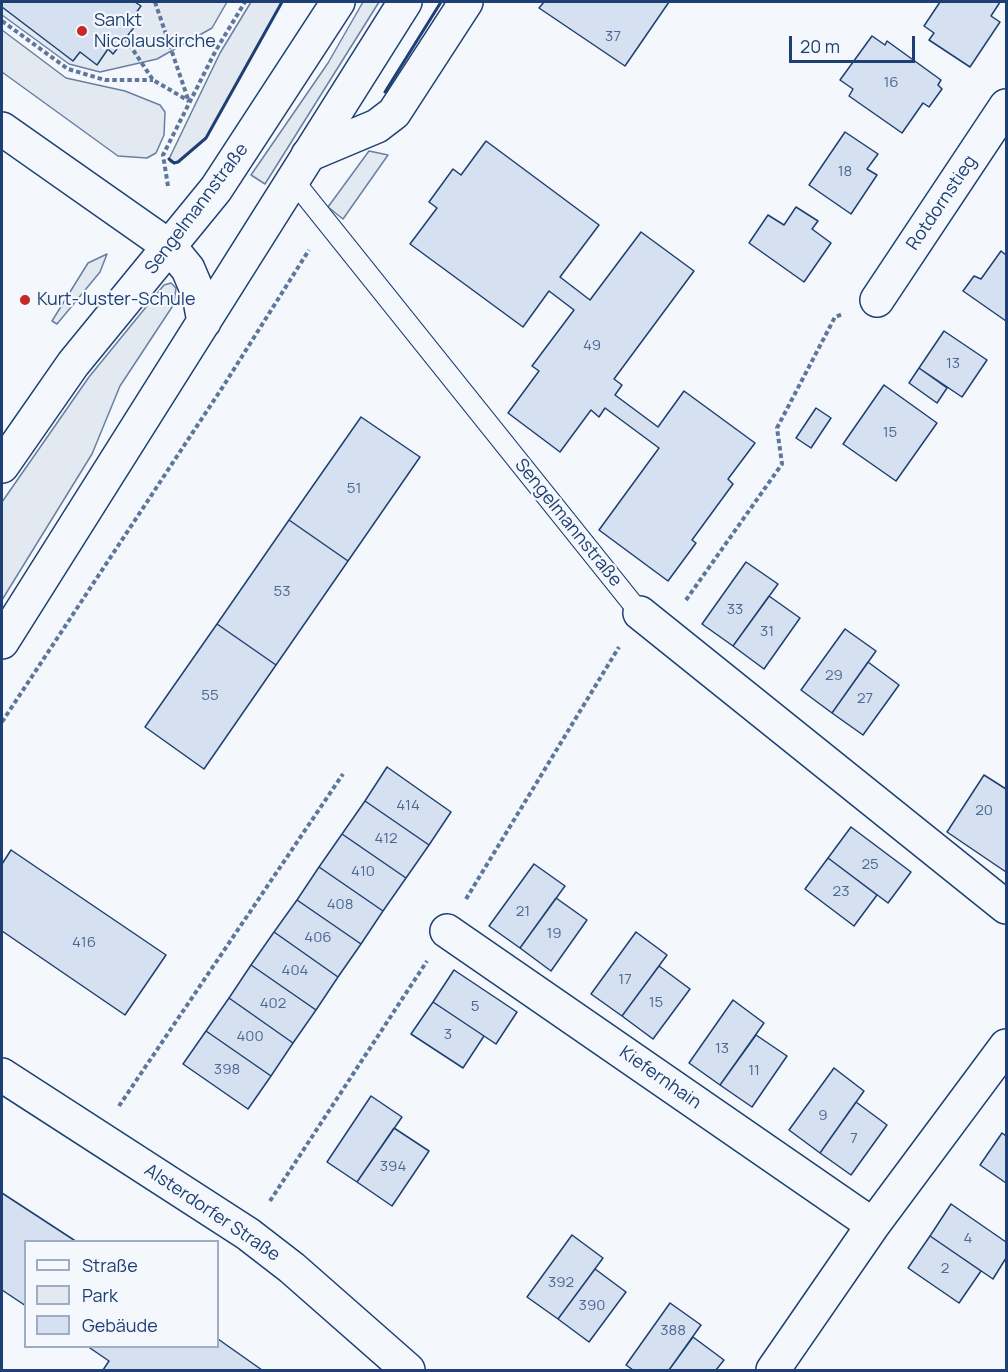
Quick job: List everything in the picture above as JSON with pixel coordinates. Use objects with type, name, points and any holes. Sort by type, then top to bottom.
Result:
[{"type":"street","name":"Sengelmannstraße","points":[[2,466],[73,364],[170,247],[235,163],[338,2]]},
{"type":"street","points":[[2,642],[405,2]]},
{"type":"street","points":[[301,168],[377,126],[394,113],[466,2]]},
{"type":"street","name":"Rotdornstieg","points":[[877,300],[1006,106]]},
{"type":"street","points":[[2,129],[170,247],[188,269],[199,295],[204,321]]},
{"type":"street","points":[[640,613],[1006,907]]},
{"type":"street","name":"Kiefernhain","points":[[447,931],[873,1225]]},
{"type":"street","points":[[773,1371],[873,1225],[1006,1046]]},
{"type":"street","name":"Alsterdorfer Straße","points":[[2,1075],[99,1136],[274,1255],[408,1371]]},
{"type":"lane","name":"Sengelmannstraße","points":[[301,168],[326,220],[640,613]]},
{"type":"path","points":[[155,2],[189,102]]},
{"type":"path","points":[[168,186],[163,155],[189,102],[245,2]]},
{"type":"path","points":[[2,21],[68,69],[105,80],[153,80]]},
{"type":"path","points":[[125,38],[153,80],[189,102]]},
{"type":"path","points":[[2,722],[224,385],[326,220]]},
{"type":"path","points":[[640,613],[683,604],[782,464],[777,428],[835,317]]},
{"type":"path","points":[[99,1136],[343,774]]},
{"type":"green space","points":[[2,2],[227,2],[212,28],[157,59],[100,72],[69,64],[2,15]]},
{"type":"green space","points":[[251,2],[282,2],[206,138],[178,162],[171,162],[169,159],[220,53]]},
{"type":"green space","points":[[363,2],[379,2],[265,184],[251,175],[328,63]]},
{"type":"green space","points":[[2,30],[66,78],[125,91],[160,105],[165,112],[164,135],[156,153],[147,158],[118,156],[2,72]]},
{"type":"green space","points":[[369,151],[388,155],[343,219],[328,207]]},
{"type":"green space","points":[[107,254],[100,272],[57,324],[52,321],[88,263]]},
{"type":"green space","points":[[171,283],[176,288],[174,304],[120,386],[92,454],[2,600],[2,502],[89,377],[164,285]]},
{"type":"building","name":"Sankt Nicolauskirche","points":[[2,2],[135,2],[141,6],[130,21],[136,25],[113,54],[108,49],[97,65],[80,52],[73,61],[2,7]]},
{"type":"building","points":[[544,2],[669,2],[625,66],[539,8]]},
{"type":"building","points":[[940,2],[1000,2],[991,16],[1000,22],[970,67],[929,40],[934,33],[924,26]]},
{"type":"building","points":[[872,36],[885,45],[887,41],[941,80],[938,85],[942,89],[929,107],[923,103],[902,133],[849,96],[853,89],[840,80]]},
{"type":"building","points":[[845,132],[878,154],[867,169],[877,175],[851,214],[809,185]]},
{"type":"building","points":[[486,141],[599,225],[560,277],[590,300],[641,232],[694,271],[614,379],[622,385],[615,395],[658,427],[684,391],[755,443],[728,479],[733,484],[692,540],[696,543],[668,581],[599,530],[659,448],[605,408],[599,417],[591,410],[560,452],[508,413],[539,371],[532,366],[574,310],[549,291],[523,327],[410,244],[437,208],[429,202],[453,169],[461,175]]},
{"type":"building","points":[[796,207],[818,221],[812,229],[831,243],[804,282],[749,243],[768,215],[784,225]]},
{"type":"building","points":[[1001,251],[1006,255],[1006,321],[963,291],[974,276],[981,279]]},
{"type":"building","points":[[944,331],[987,360],[962,397],[919,368]]},
{"type":"building","points":[[919,368],[947,388],[937,403],[909,383]]},
{"type":"building","points":[[884,385],[937,423],[896,481],[843,444]]},
{"type":"building","points":[[816,408],[831,418],[811,448],[796,438]]},
{"type":"building","points":[[361,417],[420,457],[348,561],[289,520]]},
{"type":"building","points":[[289,520],[348,561],[276,665],[217,624]]},
{"type":"building","points":[[746,562],[778,584],[733,646],[702,624]]},
{"type":"building","points":[[769,596],[800,618],[764,669],[733,646]]},
{"type":"building","points":[[217,624],[276,665],[204,769],[145,727]]},
{"type":"building","points":[[845,629],[876,651],[832,713],[801,690]]},
{"type":"building","points":[[868,662],[899,685],[863,735],[832,713]]},
{"type":"building","points":[[387,767],[451,812],[429,845],[365,801]]},
{"type":"building","points":[[984,775],[1006,789],[1006,872],[947,832]]},
{"type":"building","points":[[365,801],[429,845],[406,878],[342,834]]},
{"type":"building","points":[[851,827],[911,872],[888,903],[828,858]]},
{"type":"building","points":[[342,834],[406,878],[383,911],[319,867]]},
{"type":"building","points":[[11,850],[166,955],[125,1015],[2,931],[2,864]]},
{"type":"building","points":[[828,858],[877,895],[854,926],[805,889]]},
{"type":"building","points":[[534,864],[565,886],[520,948],[489,926]]},
{"type":"building","points":[[319,867],[383,911],[361,944],[297,900]]},
{"type":"building","points":[[556,898],[587,920],[551,971],[520,948]]},
{"type":"building","points":[[297,900],[361,944],[338,977],[274,932]]},
{"type":"building","points":[[274,932],[338,977],[316,1010],[251,965]]},
{"type":"building","points":[[636,932],[667,955],[622,1016],[591,994]]},
{"type":"building","points":[[251,965],[316,1010],[293,1043],[229,998]]},
{"type":"building","points":[[659,966],[690,989],[653,1039],[622,1016]]},
{"type":"building","points":[[454,970],[517,1012],[496,1044],[433,1002]]},
{"type":"building","points":[[229,998],[293,1043],[271,1076],[206,1031]]},
{"type":"building","points":[[733,1000],[764,1023],[720,1085],[689,1063]]},
{"type":"building","points":[[433,1002],[484,1036],[463,1068],[411,1034]]},
{"type":"building","points":[[206,1031],[271,1076],[248,1109],[183,1064]]},
{"type":"building","points":[[756,1035],[787,1056],[752,1107],[720,1085]]},
{"type":"building","points":[[834,1068],[864,1091],[820,1153],[789,1130]]},
{"type":"building","points":[[371,1096],[402,1117],[357,1182],[327,1162]]},
{"type":"building","points":[[856,1102],[887,1125],[851,1175],[820,1153]]},
{"type":"building","points":[[394,1128],[429,1151],[392,1206],[357,1182]]},
{"type":"building","points":[[1002,1133],[1006,1136],[1006,1183],[980,1165]]},
{"type":"building","points":[[2,1193],[74,1240],[24,1240],[24,1305],[2,1290]]},
{"type":"building","points":[[951,1204],[1006,1242],[1006,1258],[993,1279],[930,1236]]},
{"type":"building","points":[[572,1235],[603,1258],[558,1319],[527,1297]]},
{"type":"building","points":[[930,1236],[981,1271],[959,1303],[908,1268]]},
{"type":"building","points":[[595,1269],[626,1292],[589,1342],[558,1319]]},
{"type":"building","points":[[670,1303],[701,1325],[669,1370],[633,1370],[626,1365]]},
{"type":"building","points":[[693,1337],[724,1360],[716,1370],[669,1370]]},
{"type":"building","points":[[219,1340],[262,1370],[103,1370],[109,1361],[90,1348],[219,1348]]},
{"type":"wall","points":[[169,159],[174,163],[178,162],[206,138],[282,2]]},
{"type":"wall","points":[[385,92],[441,2]]},
{"type":"place","name":"Sankt Nicolauskirche","points":[[82,31]]},
{"type":"place","name":"Kurt-Juster-Schule","points":[[25,300]]}]
